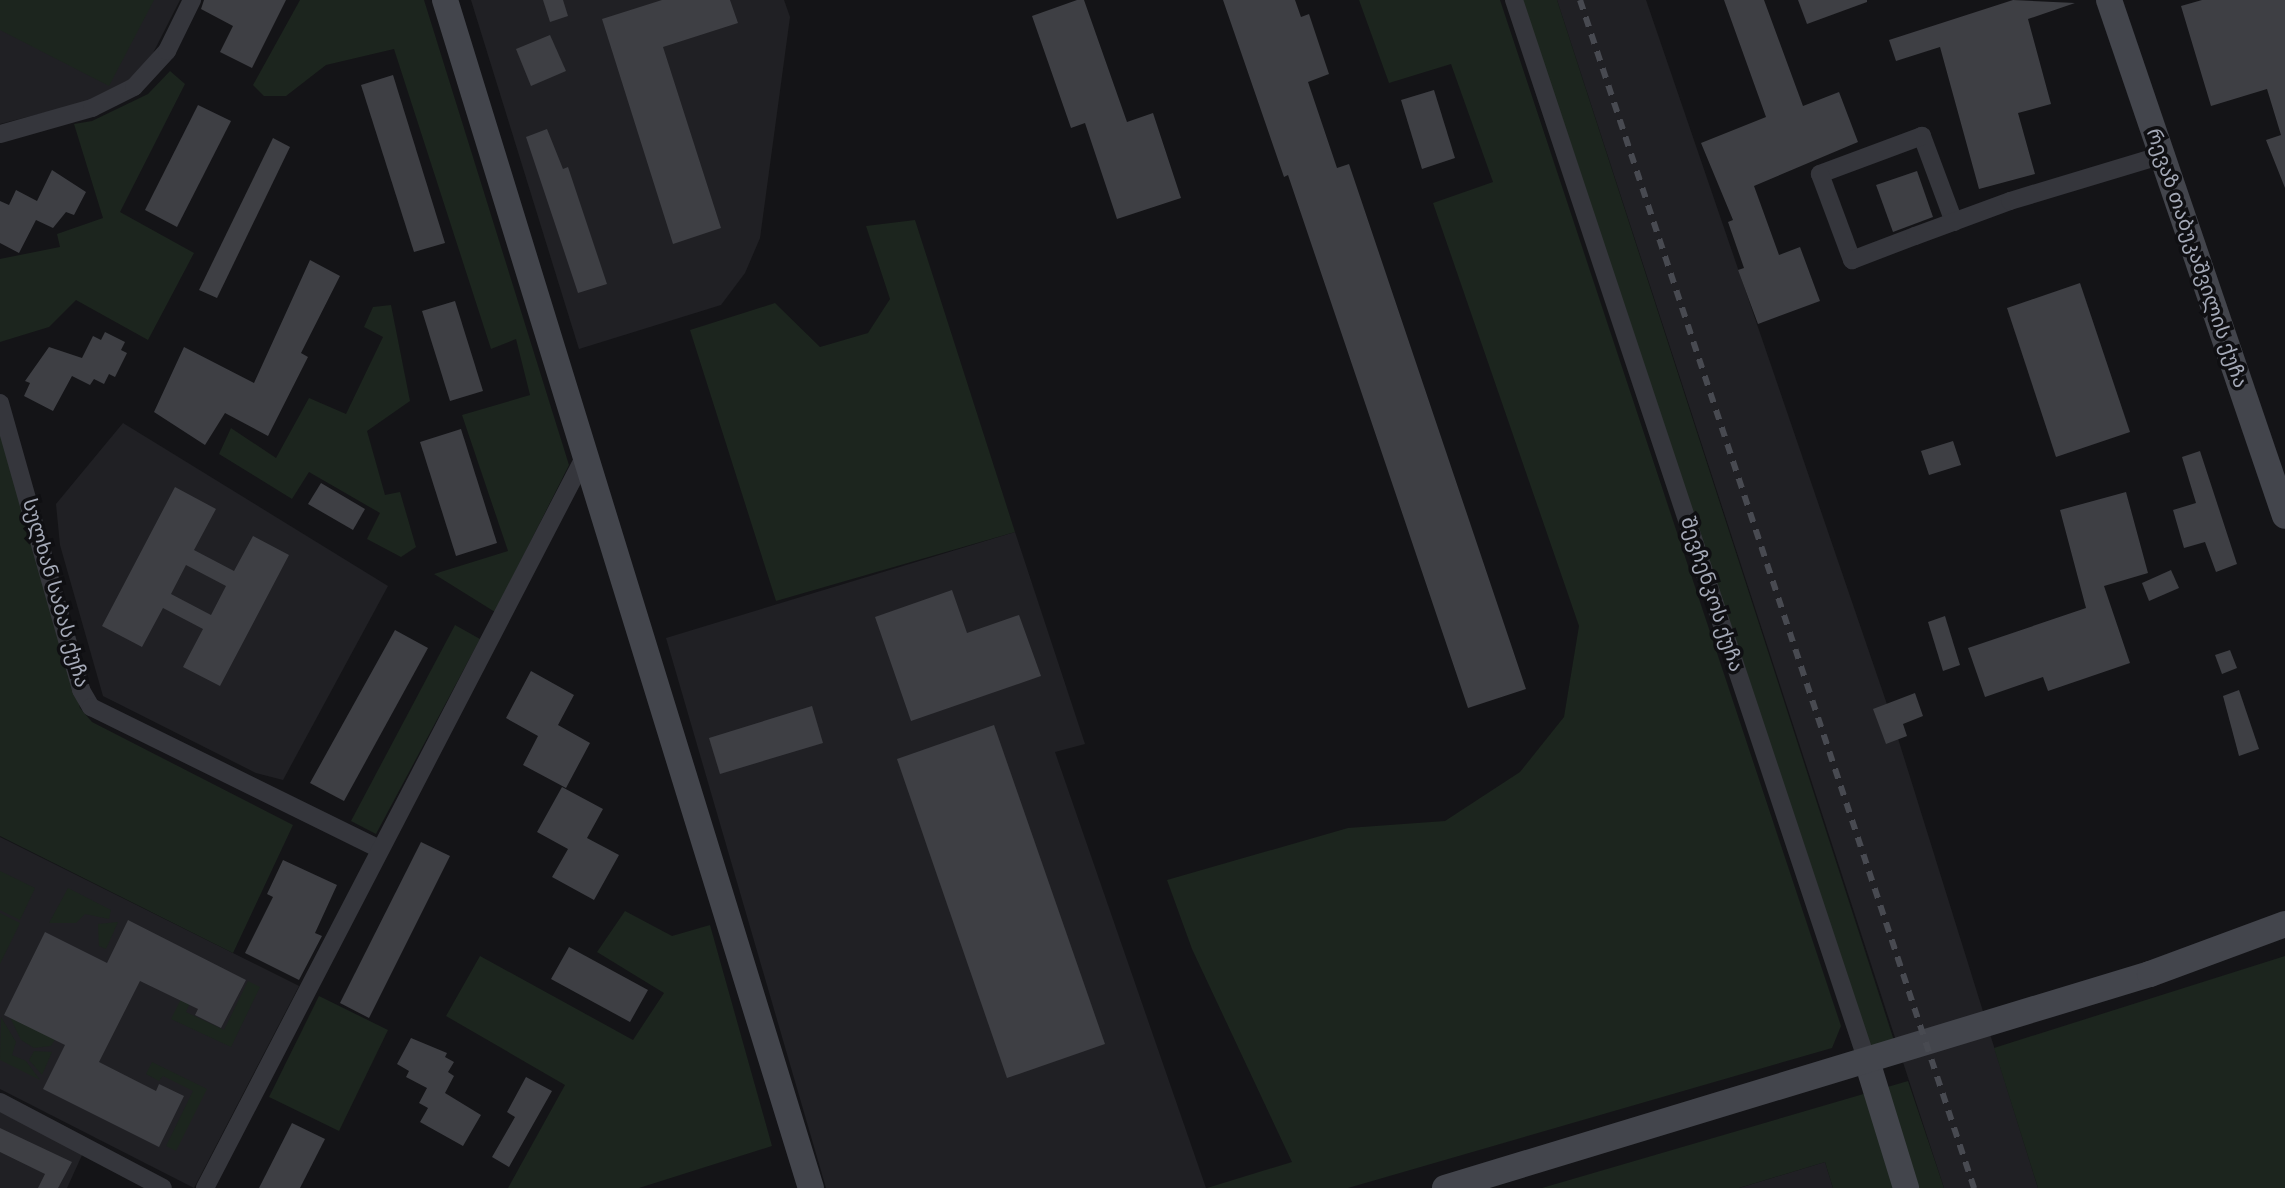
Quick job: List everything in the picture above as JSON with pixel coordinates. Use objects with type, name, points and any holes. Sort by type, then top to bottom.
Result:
[{"type":"main road","points":[[445,0],[811,1188]]},
{"type":"main road","name":"რევაზ თაბუკაშვილის ქუჩა","points":[[2109,0],[2285,516]]},
{"type":"main road","points":[[1445,1188],[2150,974],[2285,924]]},
{"type":"main road","name":"შევჩენკოს ქუჩა","points":[[1867,1061],[1906,1188]]},
{"type":"street","points":[[0,134],[92,108],[134,87],[167,51],[192,0]]},
{"type":"street","name":"შევჩენკოს ქუჩა","points":[[1514,0],[1867,1061]]},
{"type":"street","points":[[1954,222],[1922,136],[1820,174],[1852,260],[1954,222],[2162,155]]},
{"type":"street","name":"სულხან საბას ქუჩა","points":[[0,403],[81,690],[91,707],[377,848]]},
{"type":"street","points":[[205,1188],[377,848],[585,456]]},
{"type":"street","points":[[0,1102],[163,1188]]},
{"type":"shaded area","points":[[0,0],[180,0],[151,57],[127,82],[94,100],[0,124]]},
{"type":"shaded area","points":[[0,0],[154,0],[109,86],[0,30]]},
{"type":"shaded area","points":[[300,0],[424,0],[569,465],[495,612],[434,574],[508,551],[462,415],[530,395],[516,339],[491,349],[394,49],[326,65],[286,96],[264,96],[253,85]]},
{"type":"shaded area","points":[[471,0],[784,0],[790,17],[760,238],[745,273],[721,305],[579,349]]},
{"type":"shaded area","points":[[1359,0],[1500,0],[1841,1026],[1832,1048],[1348,1188],[1207,1188],[1292,1162],[1192,949],[1167,880],[1348,828],[1445,821],[1520,772],[1564,717],[1579,626],[1433,203],[1493,182],[1451,64],[1389,83]]},
{"type":"shaded area","points":[[1514,0],[1557,0],[1898,1053],[1867,1061]]},
{"type":"shaded area","points":[[1557,0],[1646,0],[1891,716],[2038,1188],[1944,1188]]},
{"type":"shaded area","points":[[170,71],[185,84],[120,212],[194,253],[148,340],[76,300],[49,327],[0,342],[0,259],[60,247],[57,234],[103,218],[74,124],[92,121],[148,94]]},
{"type":"shaded area","points":[[915,220],[1015,532],[776,601],[690,330],[775,303],[820,347],[868,333],[890,299],[866,226]]},
{"type":"shaded area","points":[[391,305],[410,401],[367,431],[385,495],[400,492],[416,547],[401,557],[367,539],[380,513],[309,472],[292,499],[219,454],[231,428],[276,458],[309,398],[346,414],[383,337],[364,327],[373,307]]},
{"type":"shaded area","points":[[0,417],[80,708],[92,722],[293,825],[233,953],[0,836]]},
{"type":"shaded area","points":[[123,423],[388,586],[283,780],[256,773],[103,696],[60,545],[56,504]]},
{"type":"shaded area","points":[[1015,532],[1085,744],[1055,752],[1206,1188],[826,1188],[666,638]]},
{"type":"shaded area","points":[[455,625],[480,639],[376,834],[351,821]]},
{"type":"shaded area","points":[[0,837],[299,986],[194,1188],[0,1089]]},
{"type":"shaded area","points":[[0,871],[35,888],[20,920],[0,910]]},
{"type":"shaded area","points":[[68,888],[111,910],[109,919],[85,914],[76,923],[49,923]]},
{"type":"shaded area","points":[[625,911],[672,936],[710,925],[772,1146],[639,1188],[508,1188],[565,1085],[446,1016],[480,956],[633,1040],[664,993],[597,952]]},
{"type":"shaded area","points":[[0,913],[20,923],[0,964]]},
{"type":"shaded area","points":[[118,922],[106,949],[99,946],[98,924]]},
{"type":"shaded area","points":[[2285,956],[2285,1188],[2038,1188],[1994,1048]]},
{"type":"shaded area","points":[[248,981],[260,987],[231,1047],[171,1019],[181,999],[190,1003],[186,1012],[224,1030]]},
{"type":"shaded area","points":[[319,996],[388,1030],[339,1131],[269,1097]]},
{"type":"shaded area","points":[[7,1011],[57,1036],[51,1046],[34,1048],[21,1040]]},
{"type":"shaded area","points":[[1,1017],[16,1042],[12,1055],[26,1061],[40,1080],[0,1060]]},
{"type":"shaded area","points":[[34,1051],[52,1052],[42,1075],[29,1060]]},
{"type":"shaded area","points":[[152,1062],[207,1089],[176,1151],[166,1146],[193,1091],[163,1076],[159,1081],[146,1074]]},
{"type":"shaded area","points":[[1908,1081],[1944,1188],[1833,1188],[1825,1162],[1739,1188],[1542,1188]]},
{"type":"shaded area","points":[[0,1112],[83,1153],[67,1188],[0,1188]]},
{"type":"shaded area","points":[[1825,1162],[1833,1188],[1739,1188]]},
{"type":"building","points":[[204,0],[286,0],[252,68],[220,52],[233,26],[201,9]]},
{"type":"building","points":[[543,0],[563,0],[568,16],[550,22]]},
{"type":"building","points":[[662,0],[730,0],[738,23],[663,47],[721,228],[673,244],[602,19]]},
{"type":"building","points":[[1084,0],[1127,122],[1153,113],[1181,198],[1117,219],[1085,123],[1071,128],[1032,16]]},
{"type":"building","points":[[1223,0],[1295,0],[1301,17],[1309,14],[1329,74],[1308,82],[1337,168],[1349,164],[1526,689],[1468,708],[1288,175],[1284,177]]},
{"type":"building","points":[[1724,0],[1764,0],[1803,106],[1839,92],[1858,142],[1754,186],[1779,255],[1800,247],[1820,301],[1758,324],[1738,270],[1744,268],[1728,222],[1733,220],[1701,143],[1766,117]]},
{"type":"building","points":[[1798,0],[1867,0],[1867,2],[1807,24]]},
{"type":"building","points":[[2013,0],[2075,3],[2028,19],[2051,104],[2018,113],[2035,174],[1979,189],[1940,47],[1896,61],[1889,40]]},
{"type":"building","points":[[2202,0],[2285,0],[2285,188],[2266,140],[2281,135],[2267,89],[2211,106],[2181,6]]},
{"type":"building","points":[[550,35],[566,71],[531,86],[516,49]]},
{"type":"building","points":[[393,75],[445,243],[414,252],[361,85]]},
{"type":"building","points":[[1434,90],[1455,158],[1422,169],[1401,100]]},
{"type":"building","points":[[198,105],[231,121],[177,227],[145,210]]},
{"type":"building","points":[[547,129],[563,169],[568,167],[607,284],[578,293],[526,137]]},
{"type":"building","points":[[273,138],[290,147],[217,298],[199,290]]},
{"type":"building","points":[[52,170],[86,192],[74,215],[66,212],[53,228],[36,220],[19,253],[0,243],[0,201],[9,205],[16,190],[37,201]]},
{"type":"building","points":[[1917,171],[1933,217],[1893,232],[1876,185]]},
{"type":"building","points":[[310,260],[340,276],[301,353],[308,357],[268,436],[225,413],[205,445],[154,412],[184,347],[254,383]]},
{"type":"building","points":[[2080,283],[2130,432],[2056,457],[2007,308]]},
{"type":"building","points":[[455,301],[483,391],[450,401],[422,311]]},
{"type":"building","points":[[105,332],[125,342],[121,350],[127,353],[115,377],[109,374],[104,384],[94,379],[90,385],[72,376],[53,411],[24,396],[30,383],[25,381],[49,347],[82,358],[93,336],[101,340]]},
{"type":"building","points":[[461,429],[497,543],[456,556],[420,442]]},
{"type":"building","points":[[1953,441],[1961,465],[1929,475],[1921,451]]},
{"type":"building","points":[[2200,451],[2237,564],[2216,572],[2205,542],[2184,548],[2173,510],[2196,503],[2182,457]]},
{"type":"building","points":[[321,483],[365,509],[353,530],[308,504]]},
{"type":"building","points":[[175,487],[216,509],[194,550],[234,571],[253,536],[289,555],[220,686],[183,667],[203,629],[163,608],[142,647],[102,626]],"holes":[[[186,565],[226,586],[211,615],[171,594]]]},
{"type":"building","points":[[2126,492],[2148,573],[2104,586],[2130,663],[2048,691],[2043,677],[1985,697],[1968,648],[2086,608],[2060,510]]},
{"type":"building","points":[[2171,570],[2179,588],[2149,601],[2142,583]]},
{"type":"building","points":[[952,590],[967,633],[1019,615],[1041,676],[911,721],[875,617]]},
{"type":"building","points":[[1945,616],[1960,665],[1943,671],[1928,622]]},
{"type":"building","points":[[395,630],[428,648],[344,801],[310,783]]},
{"type":"building","points":[[2230,650],[2237,668],[2222,674],[2215,655]]},
{"type":"building","points":[[531,671],[574,695],[558,725],[590,743],[566,788],[523,765],[538,736],[506,718]]},
{"type":"building","points":[[2239,690],[2259,749],[2239,756],[2223,696]]},
{"type":"building","points":[[1915,693],[1923,716],[1903,724],[1907,736],[1886,744],[1873,709]]},
{"type":"building","points":[[812,706],[823,743],[720,774],[709,738]]},
{"type":"building","points":[[994,725],[1105,1044],[1007,1078],[897,759]]},
{"type":"building","points":[[562,787],[603,809],[587,838],[619,855],[594,900],[552,877],[568,849],[537,832]]},
{"type":"building","points":[[421,842],[450,856],[369,1018],[340,1003]]},
{"type":"building","points":[[283,860],[337,885],[315,933],[322,936],[299,980],[245,953],[273,897],[267,894]]},
{"type":"building","points":[[128,920],[246,980],[221,1028],[195,1015],[198,1009],[140,981],[99,1062],[156,1091],[159,1084],[184,1096],[159,1147],[43,1089],[65,1045],[4,1015],[45,932],[107,963]]},
{"type":"building","points":[[569,947],[648,990],[630,1022],[551,979]]},
{"type":"building","points":[[411,1038],[447,1053],[445,1057],[454,1062],[448,1072],[454,1076],[445,1093],[481,1115],[463,1146],[420,1122],[428,1108],[419,1103],[427,1088],[406,1077],[409,1071],[397,1064]]},
{"type":"building","points":[[526,1077],[552,1091],[509,1167],[492,1157],[515,1117],[507,1112]]},
{"type":"building","points":[[292,1123],[325,1139],[300,1188],[259,1188]]},
{"type":"building","points":[[0,1128],[72,1162],[58,1188],[38,1188],[45,1174],[0,1152]]},
{"type":"railway","points":[[1580,0],[1974,1188]]}]
